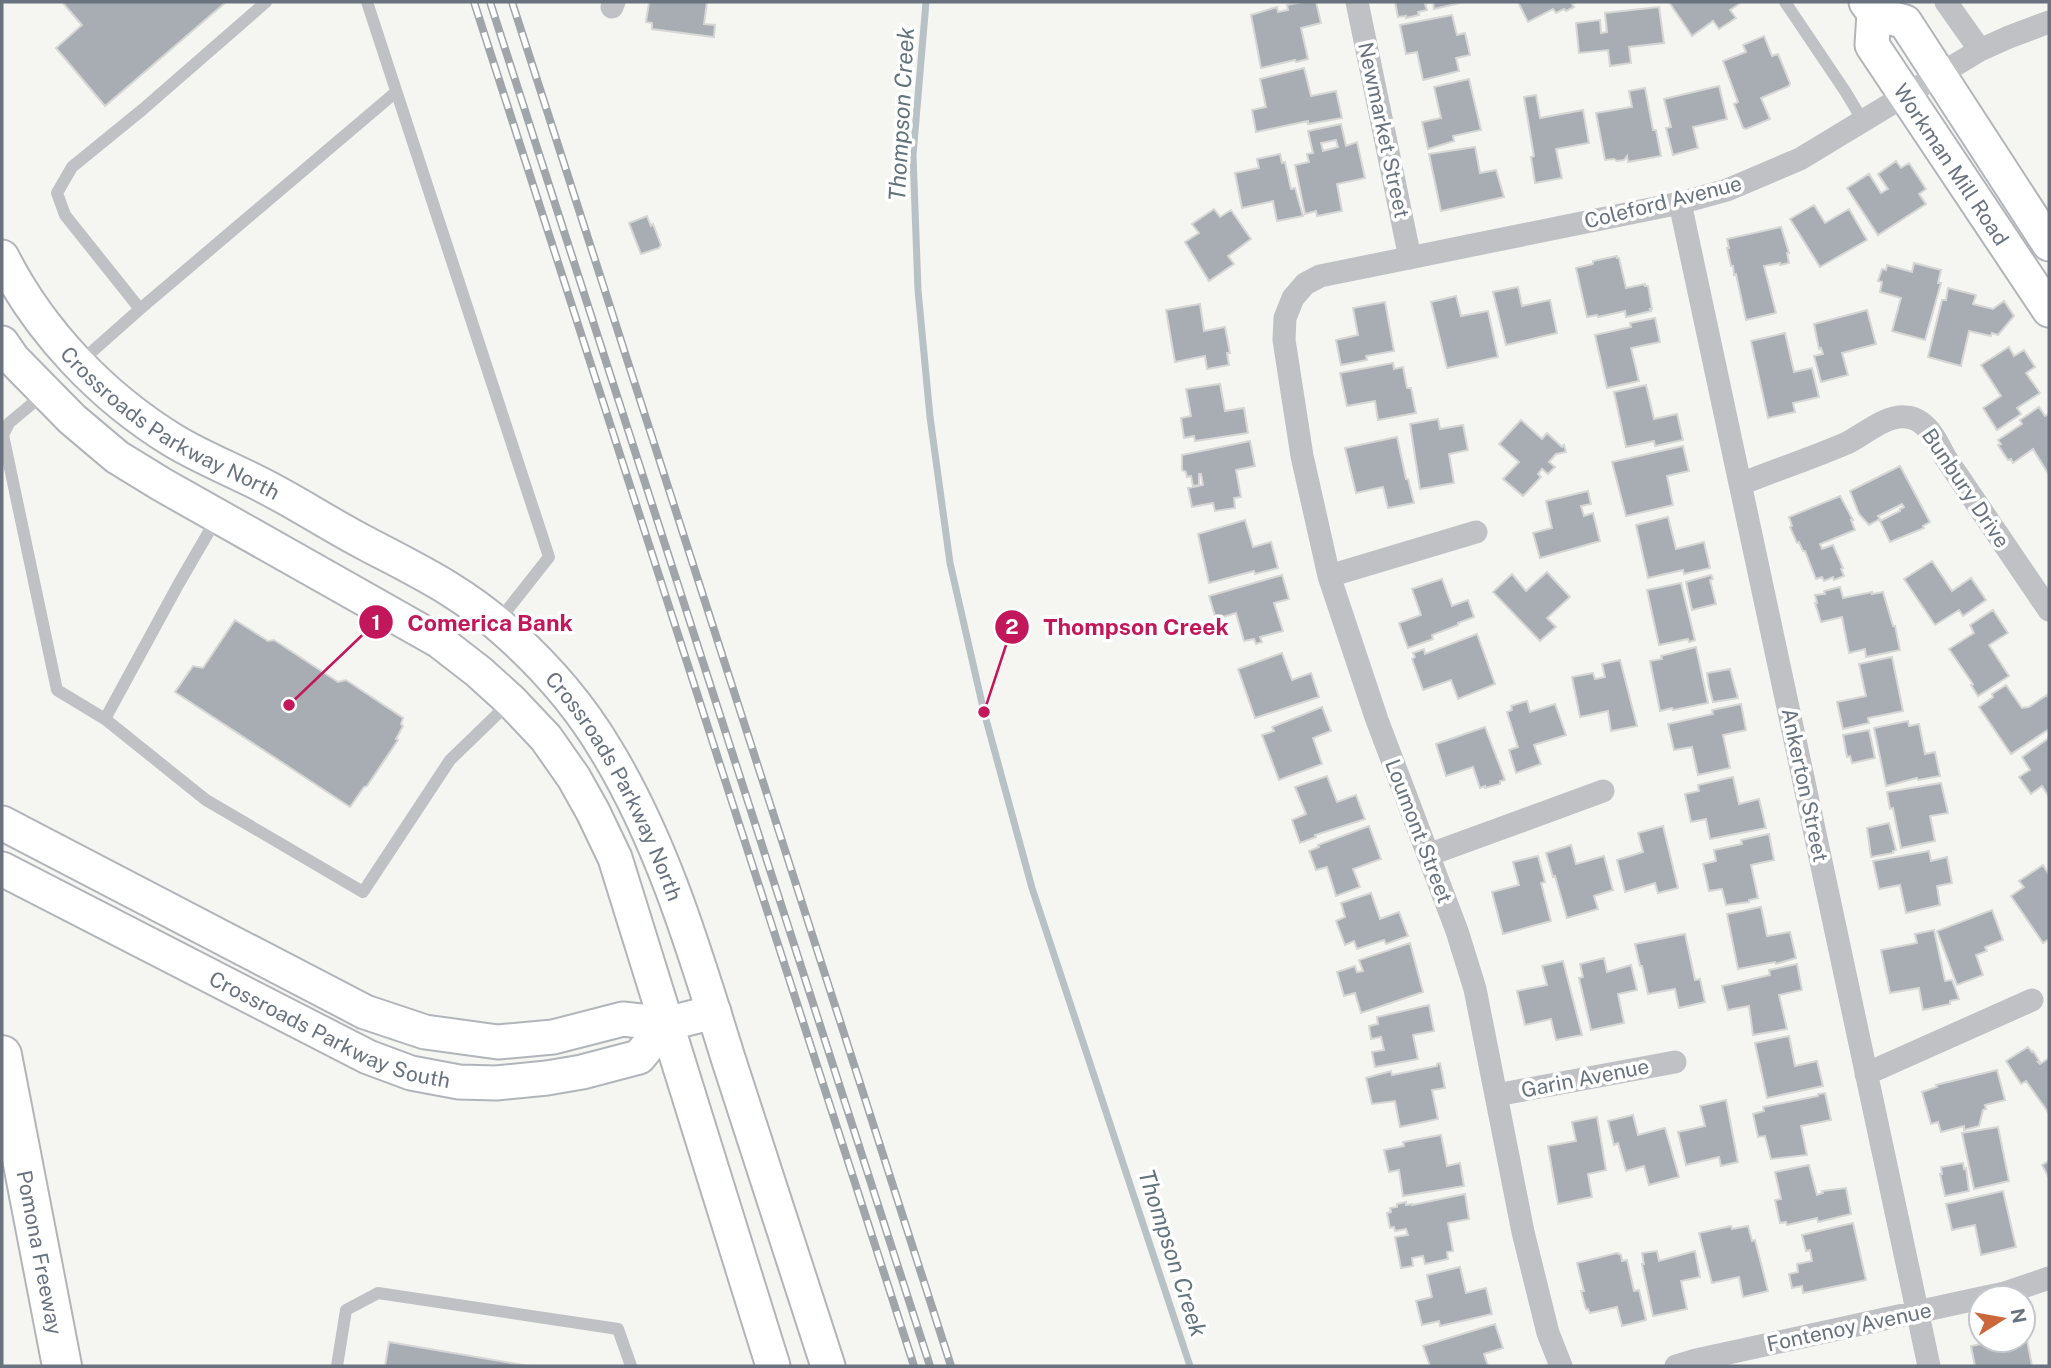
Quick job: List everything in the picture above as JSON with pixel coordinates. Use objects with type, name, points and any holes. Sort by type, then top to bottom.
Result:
[{"type":"highway","name":"Pomona Freeway","points":[[2,1055],[62,1366]]},
{"type":"street","name":"Newmarket Street","points":[[1357,2],[1410,258]]},
{"type":"street","points":[[1946,2],[1980,50]]},
{"type":"street","name":"Workman Mill Road","points":[[2049,244],[1905,22],[1870,7],[1872,45],[2049,310]]},
{"type":"street","name":"Coleford Avenue","points":[[1293,298],[1305,284],[1320,276],[1680,203],[1727,190],[1800,159],[1980,50],[2049,22]]},
{"type":"street","name":"Ankerton Street","points":[[1680,203],[1929,1366]]},
{"type":"street","name":"Crossroads Parkway North","points":[[2,257],[10,274],[42,320],[78,364],[112,397],[177,443],[254,480],[365,543],[430,576],[478,607],[544,667],[574,703],[605,747],[631,793],[672,890],[828,1366]]},
{"type":"street","name":"Loumont Street","points":[[1293,298],[1284,318],[1284,340],[1302,456],[1329,576],[1377,720],[1457,931],[1475,989],[1522,1232],[1548,1333],[1561,1366]]},
{"type":"street","name":"Crossroads Parkway North","points":[[2,343],[45,393],[117,457],[439,641],[511,701],[545,738],[574,778],[615,858],[773,1366]]},
{"type":"street","points":[[45,393],[78,364]]},
{"type":"street","name":"Bunbury Drive","points":[[1741,484],[1847,442],[1892,418],[1907,416],[1923,423],[1936,439],[1945,457],[2049,610]]},
{"type":"street","points":[[1329,576],[1476,532]]},
{"type":"street","points":[[511,701],[554,679]]},
{"type":"street","points":[[1428,855],[1602,792]]},
{"type":"street","name":"Crossroads Parkway South","points":[[2,823],[365,1012],[425,1032],[498,1041],[553,1037],[623,1019],[666,1024],[714,1012]]},
{"type":"street","name":"Crossroads Parkway South","points":[[2,869],[368,1057],[411,1073],[459,1082],[496,1083],[582,1072],[639,1058],[666,1024]]},
{"type":"street","points":[[1867,1074],[2032,1000]]},
{"type":"street","name":"Garin Avenue","points":[[1496,1095],[1675,1062]]},
{"type":"street","name":"Fontenoy Avenue","points":[[2031,1284],[2049,1278]]},
{"type":"street","name":"Fontenoy Avenue","points":[[1676,1366],[1967,1301]]},
{"type":"lane","points":[[140,309],[65,215],[57,193],[72,167],[266,2]]},
{"type":"lane","points":[[367,2],[550,557],[497,623]]},
{"type":"lane","points":[[1785,2],[1863,121]]},
{"type":"lane","points":[[78,364],[396,92]]},
{"type":"lane","points":[[45,393],[9,422],[3,435],[57,690],[105,719],[206,800],[363,892],[450,760],[511,701]]},
{"type":"lane","points":[[105,719],[218,516]]},
{"type":"lane","points":[[337,1366],[346,1310],[378,1293],[618,1329],[631,1366]]},
{"type":"building","points":[[62,2],[226,2],[105,106],[56,48],[82,25]]},
{"type":"building","points":[[649,2],[707,2],[704,24],[715,25],[714,37],[652,29],[652,23],[646,22]]},
{"type":"building","points":[[1316,2],[1321,23],[1301,28],[1308,59],[1261,68],[1251,15],[1277,7],[1278,12],[1288,10],[1287,5]]},
{"type":"building","points":[[1395,2],[1433,2],[1425,4],[1427,10],[1418,12],[1419,15],[1406,18],[1398,17]]},
{"type":"building","points":[[1433,2],[1464,2],[1434,9]]},
{"type":"building","points":[[1518,2],[1577,2],[1566,11],[1564,9],[1556,13],[1553,9],[1528,22]]},
{"type":"building","points":[[1669,2],[1739,4],[1730,10],[1736,18],[1719,29],[1713,21],[1692,36]]},
{"type":"building","points":[[1659,7],[1664,43],[1629,47],[1631,63],[1610,66],[1608,50],[1579,53],[1576,23],[1600,20],[1601,33],[1607,32],[1605,13]]},
{"type":"building","points":[[1452,15],[1457,35],[1465,33],[1470,55],[1456,58],[1459,71],[1423,80],[1417,52],[1406,54],[1400,25]]},
{"type":"building","points":[[1764,36],[1772,56],[1778,54],[1790,83],[1789,86],[1761,98],[1770,119],[1746,129],[1743,128],[1734,104],[1738,102],[1723,61],[1746,52],[1743,45]]},
{"type":"building","points":[[1304,68],[1311,96],[1336,91],[1342,118],[1308,124],[1308,121],[1256,132],[1252,110],[1266,107],[1260,79]]},
{"type":"building","points":[[1469,79],[1481,130],[1453,136],[1454,141],[1428,149],[1422,122],[1441,118],[1434,87]]},
{"type":"building","points":[[1719,86],[1727,119],[1693,127],[1698,148],[1673,155],[1666,128],[1671,127],[1664,99]]},
{"type":"building","points":[[1645,88],[1661,156],[1628,162],[1627,156],[1624,160],[1605,160],[1596,113],[1632,107],[1629,91]]},
{"type":"building","points":[[1536,95],[1540,118],[1583,110],[1589,143],[1556,149],[1562,178],[1535,183],[1531,157],[1534,156],[1524,97]]},
{"type":"building","points":[[1341,124],[1346,146],[1357,142],[1365,178],[1337,184],[1342,211],[1317,216],[1316,211],[1305,214],[1295,165],[1309,162],[1307,154],[1313,153],[1308,131]],"holes":[[[1336,140],[1338,147],[1323,151],[1321,143]]]},
{"type":"building","points":[[1475,147],[1480,173],[1496,170],[1504,197],[1441,211],[1429,154]]},
{"type":"building","points":[[1280,154],[1282,163],[1285,162],[1291,189],[1295,188],[1303,216],[1277,221],[1273,201],[1242,208],[1235,173],[1259,168],[1257,159]]},
{"type":"building","points":[[1896,161],[1901,168],[1909,163],[1926,189],[1919,194],[1926,204],[1878,235],[1847,188],[1869,174],[1881,193],[1888,189],[1878,174]]},
{"type":"building","points":[[1814,205],[1825,223],[1849,209],[1867,240],[1820,267],[1790,219]]},
{"type":"building","points":[[1214,209],[1220,217],[1231,210],[1251,239],[1228,256],[1234,264],[1209,281],[1185,242],[1199,233],[1192,224]]},
{"type":"building","points":[[647,216],[661,245],[641,254],[629,223]]},
{"type":"building","points":[[1781,227],[1789,253],[1789,263],[1764,266],[1776,313],[1746,320],[1736,274],[1734,275],[1731,266],[1727,239]]},
{"type":"building","points":[[1617,256],[1626,288],[1645,284],[1648,286],[1652,309],[1626,317],[1625,311],[1587,317],[1576,268]]},
{"type":"building","points":[[1914,263],[1941,270],[1938,283],[1941,283],[1925,340],[1892,331],[1901,298],[1880,292],[1882,282],[1878,281],[1882,269],[1886,270],[1887,265],[1912,272]]},
{"type":"building","points":[[1518,287],[1522,306],[1550,300],[1557,333],[1506,345],[1493,292]]},
{"type":"building","points":[[1948,288],[1976,295],[1973,304],[1993,309],[2004,301],[2014,316],[1998,335],[1969,331],[1961,366],[1928,357],[1942,300],[1946,300]]},
{"type":"building","points":[[1456,296],[1461,316],[1488,311],[1498,357],[1447,368],[1431,302]]},
{"type":"building","points":[[1385,302],[1394,351],[1366,356],[1367,360],[1341,365],[1336,340],[1358,335],[1353,308]]},
{"type":"building","points":[[1200,304],[1204,331],[1225,327],[1230,353],[1227,353],[1229,365],[1207,369],[1205,356],[1175,362],[1166,310]]},
{"type":"building","points":[[1867,310],[1876,344],[1842,353],[1848,375],[1821,382],[1814,356],[1823,354],[1821,348],[1819,349],[1814,324]]},
{"type":"building","points":[[1655,318],[1660,342],[1631,348],[1639,381],[1607,388],[1595,335],[1631,327],[1630,323]]},
{"type":"building","points":[[1785,333],[1794,372],[1812,368],[1819,397],[1793,403],[1795,412],[1768,418],[1751,341]]},
{"type":"building","points":[[2009,347],[2014,356],[2024,350],[2035,367],[2026,373],[2040,393],[2017,408],[2021,414],[1997,430],[1983,408],[2001,396],[1981,365]]},
{"type":"building","points":[[1393,363],[1394,369],[1403,367],[1416,413],[1378,420],[1375,401],[1347,406],[1340,373]]},
{"type":"building","points":[[1220,384],[1225,411],[1244,408],[1248,433],[1195,441],[1194,436],[1184,438],[1181,418],[1191,416],[1186,389]]},
{"type":"building","points":[[1646,385],[1654,419],[1677,414],[1683,440],[1655,446],[1654,441],[1626,447],[1614,392]]},
{"type":"building","points":[[2039,407],[2045,416],[2049,414],[2049,475],[2033,449],[2013,463],[1998,445],[2001,444],[1998,440],[2022,424],[2020,420]]},
{"type":"building","points":[[1438,419],[1440,429],[1463,425],[1468,450],[1449,454],[1454,483],[1420,489],[1410,424]]},
{"type":"building","points":[[1521,420],[1542,439],[1547,433],[1562,447],[1564,445],[1566,452],[1556,454],[1549,462],[1555,467],[1548,474],[1542,469],[1538,474],[1541,477],[1523,496],[1503,479],[1519,462],[1499,444]]},
{"type":"building","points":[[1397,437],[1414,503],[1388,508],[1383,487],[1356,493],[1345,448]]},
{"type":"building","points":[[1250,441],[1255,466],[1236,470],[1241,497],[1234,498],[1235,508],[1215,511],[1213,503],[1192,507],[1188,488],[1203,485],[1201,474],[1199,485],[1193,486],[1191,476],[1187,477],[1182,470],[1182,455]]},
{"type":"building","points":[[1683,446],[1689,471],[1667,476],[1673,505],[1626,516],[1612,462]]},
{"type":"building","points":[[1900,466],[1930,522],[1923,526],[1924,528],[1890,542],[1880,521],[1900,511],[1904,507],[1902,504],[1878,516],[1880,519],[1869,525],[1859,514],[1850,491]]},
{"type":"building","points":[[1588,491],[1591,504],[1581,506],[1584,516],[1593,513],[1600,541],[1540,558],[1533,533],[1552,528],[1546,501]]},
{"type":"building","points":[[1840,496],[1853,520],[1855,530],[1820,544],[1822,549],[1833,545],[1844,576],[1824,581],[1822,577],[1816,579],[1805,551],[1799,542],[1797,543],[1790,527],[1789,517]]},
{"type":"building","points":[[1668,517],[1676,549],[1704,542],[1710,568],[1684,574],[1683,570],[1648,578],[1636,525]]},
{"type":"building","points":[[1245,520],[1253,547],[1271,542],[1278,568],[1255,574],[1254,571],[1209,583],[1198,534]]},
{"type":"building","points":[[1932,561],[1952,591],[1971,578],[1986,600],[1963,616],[1959,610],[1935,625],[1904,579]]},
{"type":"building","points":[[1547,572],[1570,597],[1547,618],[1556,627],[1540,641],[1493,592],[1512,574],[1526,591]]},
{"type":"building","points":[[1282,575],[1289,599],[1274,603],[1283,631],[1260,637],[1262,642],[1256,644],[1254,639],[1244,641],[1236,613],[1216,619],[1209,596]]},
{"type":"building","points":[[1711,575],[1716,604],[1692,610],[1686,582]]},
{"type":"building","points":[[1442,579],[1452,606],[1468,600],[1474,617],[1432,635],[1433,639],[1408,648],[1399,623],[1421,615],[1412,589]]},
{"type":"building","points":[[1681,583],[1695,640],[1659,645],[1647,590]]},
{"type":"building","points":[[1840,587],[1843,598],[1883,592],[1900,650],[1866,657],[1865,649],[1849,653],[1842,617],[1821,622],[1815,603],[1815,595]]},
{"type":"building","points":[[1993,610],[2008,633],[1989,645],[2009,676],[1978,696],[1949,649],[1974,633],[1970,625]]},
{"type":"building","points":[[235,620],[268,641],[274,640],[338,682],[346,680],[403,718],[403,726],[396,739],[398,740],[350,807],[175,692],[193,666],[203,668]]},
{"type":"building","points":[[1477,634],[1495,684],[1458,699],[1451,680],[1423,690],[1412,659],[1415,657],[1413,653],[1424,649],[1425,654]]},
{"type":"building","points":[[1696,647],[1708,703],[1660,711],[1650,661]]},
{"type":"building","points":[[1282,653],[1292,680],[1311,673],[1319,697],[1255,718],[1238,669]]},
{"type":"building","points":[[1892,657],[1903,711],[1868,718],[1869,723],[1843,729],[1837,702],[1866,696],[1859,664]]},
{"type":"building","points":[[1620,660],[1637,726],[1611,731],[1608,711],[1580,717],[1572,677],[1593,673],[1595,679],[1605,677],[1602,664]]},
{"type":"building","points":[[1730,669],[1738,698],[1713,702],[1707,673]]},
{"type":"building","points":[[2006,685],[2022,708],[2029,707],[2047,695],[2049,698],[2049,729],[2011,754],[1979,707]]},
{"type":"building","points":[[1527,701],[1530,712],[1555,704],[1566,735],[1534,745],[1541,764],[1516,773],[1509,750],[1518,747],[1507,712],[1512,710],[1511,706]]},
{"type":"building","points":[[1741,704],[1746,730],[1723,735],[1730,768],[1698,775],[1692,747],[1674,750],[1668,724],[1713,714],[1712,710]]},
{"type":"building","points":[[1322,707],[1331,731],[1313,738],[1322,764],[1279,780],[1262,735],[1274,731],[1272,727]]},
{"type":"building","points":[[1908,721],[1909,726],[1919,724],[1925,754],[1935,752],[1940,776],[1917,778],[1886,786],[1874,728]]},
{"type":"building","points":[[1485,727],[1505,780],[1500,781],[1500,784],[1480,788],[1473,767],[1446,776],[1436,744]]},
{"type":"building","points":[[1869,730],[1875,758],[1852,763],[1850,756],[1847,757],[1843,735]]},
{"type":"building","points":[[2049,738],[2049,797],[2042,786],[2031,794],[2019,777],[2030,770],[2022,757]]},
{"type":"building","points":[[1327,776],[1337,802],[1356,795],[1365,819],[1315,835],[1316,837],[1300,843],[1292,820],[1306,814],[1295,787]]},
{"type":"building","points":[[1733,777],[1739,804],[1759,799],[1766,828],[1710,839],[1706,819],[1691,822],[1685,794],[1699,791],[1698,785]]},
{"type":"building","points":[[1941,783],[1948,813],[1930,816],[1935,841],[1901,848],[1887,792]]},
{"type":"building","points":[[1889,823],[1896,850],[1871,857],[1867,828]]},
{"type":"building","points":[[1369,826],[1381,859],[1353,869],[1360,887],[1336,896],[1327,867],[1316,870],[1309,851]]},
{"type":"building","points":[[1663,826],[1678,888],[1658,893],[1655,883],[1625,892],[1617,860],[1643,852],[1638,833]]},
{"type":"building","points":[[1769,834],[1774,860],[1751,865],[1758,898],[1726,905],[1722,889],[1709,891],[1703,864],[1716,861],[1714,850]]},
{"type":"building","points":[[1571,845],[1576,864],[1604,856],[1613,890],[1594,896],[1598,909],[1567,918],[1546,853]]},
{"type":"building","points":[[1929,851],[1931,861],[1947,857],[1952,883],[1937,886],[1940,905],[1906,913],[1900,885],[1879,889],[1873,861]]},
{"type":"building","points":[[1538,856],[1545,882],[1541,883],[1551,921],[1503,934],[1492,892],[1519,885],[1513,862]]},
{"type":"building","points":[[2043,865],[2049,875],[2049,939],[2043,943],[2011,896],[2024,887],[2019,881]]},
{"type":"building","points":[[1371,893],[1380,919],[1399,912],[1408,936],[1386,944],[1384,940],[1357,949],[1354,941],[1345,945],[1336,921],[1345,917],[1341,903]]},
{"type":"building","points":[[1761,907],[1767,936],[1790,932],[1796,958],[1776,964],[1775,962],[1738,969],[1727,914]]},
{"type":"building","points":[[1992,910],[2003,940],[1985,947],[1987,951],[1976,955],[1983,975],[1957,985],[1937,931]]},
{"type":"building","points":[[1934,930],[1945,981],[1952,980],[1959,999],[1950,1001],[1950,1004],[1923,1010],[1919,988],[1890,993],[1881,950],[1917,943],[1915,934]]},
{"type":"building","points":[[1685,934],[1695,980],[1700,979],[1705,1002],[1679,1008],[1675,989],[1648,994],[1635,944]]},
{"type":"building","points":[[1410,943],[1423,992],[1361,1013],[1355,993],[1344,996],[1337,972],[1355,966],[1357,972],[1363,971],[1359,960]]},
{"type":"building","points":[[1604,958],[1607,972],[1631,965],[1637,990],[1618,994],[1624,1023],[1591,1030],[1579,978],[1583,977],[1580,964]]},
{"type":"building","points":[[1563,961],[1582,1035],[1556,1040],[1551,1019],[1525,1025],[1517,991],[1547,985],[1542,966]]},
{"type":"building","points":[[1797,964],[1802,990],[1779,995],[1787,1029],[1753,1035],[1749,1006],[1728,1010],[1722,986],[1770,975],[1769,970]]},
{"type":"building","points":[[1429,1005],[1434,1031],[1413,1035],[1418,1059],[1375,1067],[1372,1052],[1384,1050],[1381,1037],[1371,1039],[1369,1026],[1378,1024],[1377,1017]]},
{"type":"building","points":[[1789,1036],[1795,1066],[1817,1061],[1823,1086],[1767,1098],[1755,1043]]},
{"type":"building","points":[[2028,1047],[2040,1064],[2049,1058],[2048,1112],[2026,1081],[2021,1084],[2006,1061]]},
{"type":"building","points":[[1440,1063],[1445,1088],[1432,1090],[1438,1119],[1400,1127],[1395,1101],[1372,1104],[1366,1078],[1391,1071],[1392,1075],[1437,1066]]},
{"type":"building","points":[[1997,1070],[2005,1100],[1985,1105],[1979,1126],[1964,1130],[1964,1126],[1941,1132],[1938,1122],[1931,1124],[1922,1092],[1937,1087],[1936,1085]]},
{"type":"building","points":[[1825,1093],[1831,1120],[1801,1126],[1807,1155],[1771,1159],[1765,1136],[1758,1137],[1753,1114],[1764,1111],[1763,1107]]},
{"type":"building","points":[[1726,1100],[1738,1162],[1721,1166],[1719,1157],[1686,1165],[1678,1132],[1705,1126],[1700,1106]]},
{"type":"building","points":[[1633,1115],[1638,1135],[1665,1128],[1679,1177],[1649,1185],[1644,1166],[1626,1171],[1618,1143],[1614,1145],[1608,1121]]},
{"type":"building","points":[[1597,1117],[1606,1170],[1588,1174],[1592,1197],[1558,1204],[1548,1146],[1576,1141],[1572,1122]]},
{"type":"building","points":[[1998,1127],[2009,1181],[1974,1189],[1962,1133]]},
{"type":"building","points":[[1441,1135],[1447,1166],[1460,1163],[1464,1186],[1403,1196],[1399,1170],[1389,1172],[1384,1150],[1404,1146],[1403,1142]]},
{"type":"building","points":[[2049,1161],[2049,1178],[2042,1165]]},
{"type":"building","points":[[1963,1163],[1969,1191],[1945,1196],[1941,1167]]},
{"type":"building","points":[[1809,1165],[1817,1195],[1823,1193],[1822,1191],[1846,1188],[1851,1214],[1818,1222],[1817,1218],[1787,1225],[1786,1222],[1780,1223],[1775,1200],[1781,1199],[1775,1172]]},
{"type":"building","points":[[2003,1191],[2016,1247],[1981,1255],[1975,1225],[1952,1230],[1946,1204]]},
{"type":"building","points":[[1465,1194],[1469,1219],[1448,1223],[1453,1251],[1447,1252],[1448,1259],[1425,1264],[1423,1256],[1412,1258],[1413,1266],[1401,1268],[1395,1237],[1408,1235],[1406,1229],[1395,1231],[1394,1227],[1390,1228],[1387,1213],[1391,1212],[1390,1208],[1406,1202],[1406,1205],[1412,1205]]},
{"type":"building","points":[[1853,1223],[1866,1280],[1803,1293],[1802,1286],[1792,1288],[1789,1274],[1798,1272],[1797,1264],[1812,1261],[1802,1235]]},
{"type":"building","points":[[1731,1226],[1732,1229],[1748,1226],[1752,1241],[1755,1240],[1768,1291],[1743,1297],[1739,1277],[1712,1283],[1699,1233]]},
{"type":"building","points":[[1657,1251],[1659,1261],[1695,1251],[1700,1277],[1681,1281],[1687,1309],[1653,1316],[1642,1253]]},
{"type":"building","points":[[1617,1253],[1621,1255],[1622,1261],[1627,1260],[1634,1291],[1639,1290],[1646,1320],[1622,1326],[1617,1307],[1590,1313],[1586,1309],[1577,1263]]},
{"type":"building","points":[[1460,1267],[1466,1293],[1486,1288],[1492,1314],[1440,1326],[1439,1321],[1422,1325],[1416,1301],[1432,1297],[1427,1275]]},
{"type":"building","points":[[1495,1324],[1503,1348],[1484,1354],[1488,1366],[1430,1366],[1423,1346]]},
{"type":"building","points":[[389,1342],[529,1366],[385,1366]]},
{"type":"building","points":[[1973,1354],[2030,1354],[2032,1366],[1975,1366]]},
{"type":"waterway","name":"Thompson Creek","points":[[926,2],[913,155],[918,290],[930,417],[950,563],[984,712],[1032,888],[1190,1366]]},
{"type":"railway","points":[[474,2],[914,1366]]},
{"type":"railway","points":[[490,2],[930,1366]]},
{"type":"railway","points":[[512,2],[951,1366]]},
{"type":"place","name":"Comerica Bank","points":[[289,705]]},
{"type":"place","name":"Thompson Creek","points":[[984,712]]}]
